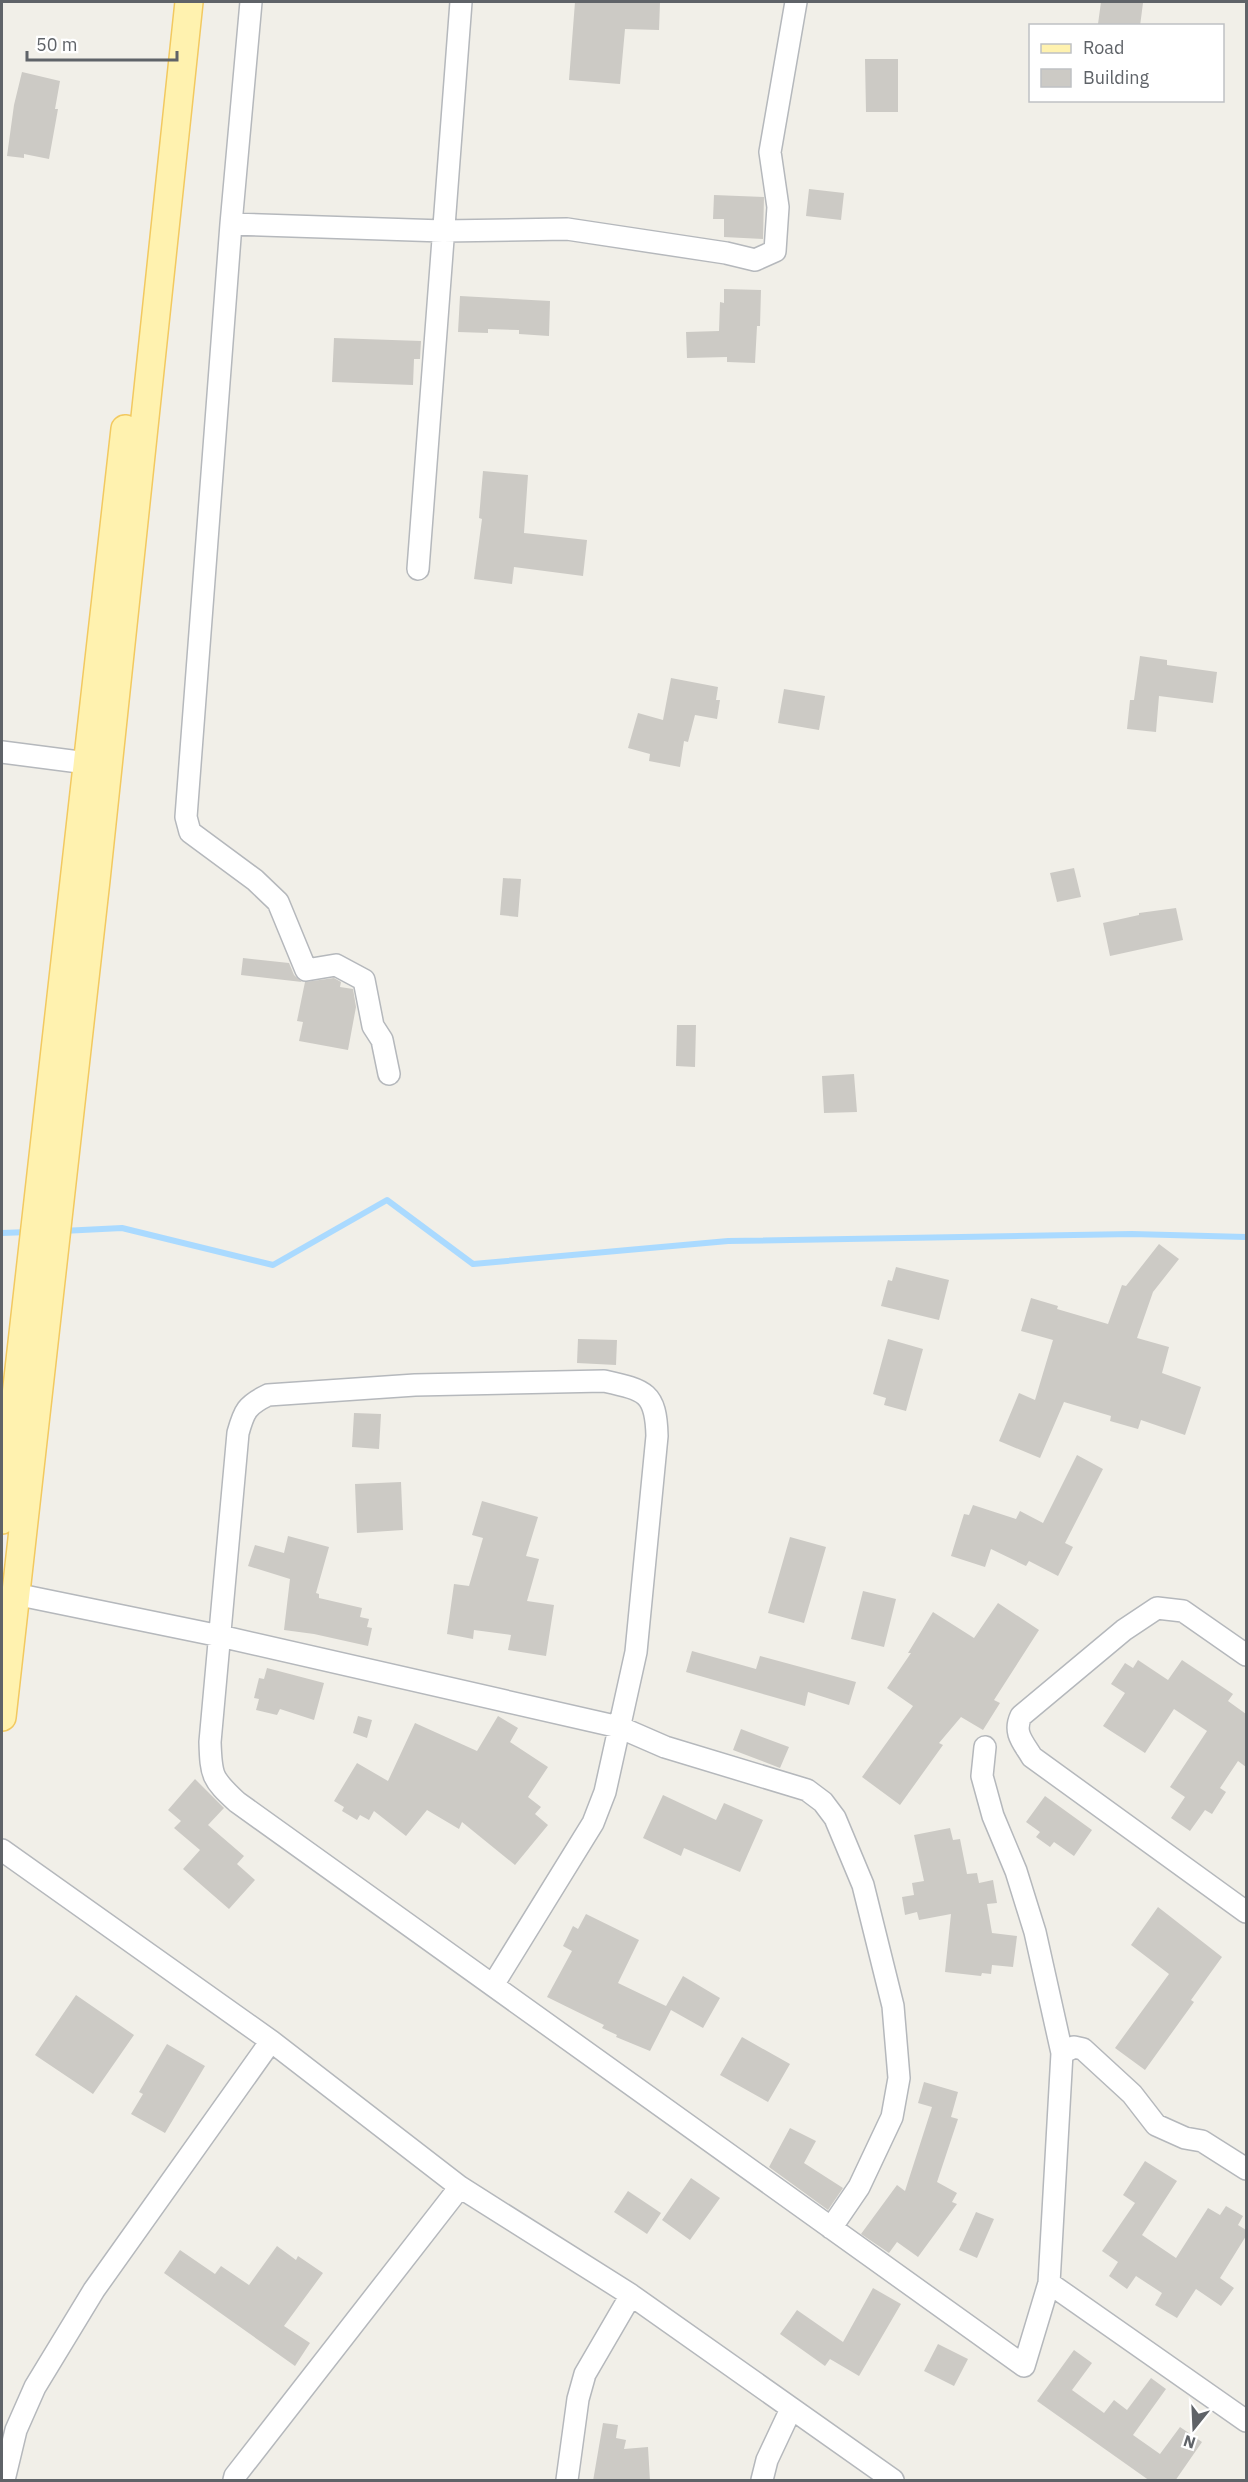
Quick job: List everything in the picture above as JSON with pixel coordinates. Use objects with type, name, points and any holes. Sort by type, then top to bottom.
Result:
[{"type":"main road","points":[[2,1520],[172,2]]},
{"type":"main road","points":[[2,1717],[97,868],[189,2]]},
{"type":"street","points":[[251,2],[231,224],[186,817],[190,832],[255,880],[279,902],[306,970],[336,964],[364,980],[373,1026],[382,1040],[389,1074]]},
{"type":"street","points":[[418,569],[460,2]]},
{"type":"street","points":[[231,224],[443,231],[567,229],[726,253],[755,260],[775,251],[778,207],[770,152],[796,2]]},
{"type":"street","points":[[2,752],[87,763]]},
{"type":"street","points":[[493,1985],[593,1823],[605,1792],[636,1652],[657,1436],[656,1413],[646,1394],[632,1387],[604,1381],[415,1385],[268,1395],[250,1404],[242,1418],[238,1433],[210,1742],[211,1770],[220,1786],[237,1802],[1024,2366],[1049,2283],[1062,2053],[1035,1932],[1016,1871],[993,1816],[982,1776],[985,1747]]},
{"type":"street","points":[[15,1594],[220,1636],[620,1727],[665,1747],[807,1790],[823,1802],[839,1828],[863,1885],[893,2006],[899,2078],[892,2117],[859,2187],[831,2228]]},
{"type":"street","points":[[1246,1655],[1183,1611],[1157,1608],[1124,1630],[1022,1716],[1017,1725],[1018,1736],[1032,1757],[1246,1912]]},
{"type":"street","points":[[2,1850],[271,2041],[460,2187],[631,2295],[893,2481]]},
{"type":"street","points":[[4,2481],[16,2430],[35,2387],[94,2290],[271,2041]]},
{"type":"street","points":[[1062,2053],[1074,2047],[1083,2049],[1132,2094],[1156,2125],[1178,2135],[1202,2141],[1246,2169]]},
{"type":"street","points":[[234,2481],[235,2476],[460,2187]]},
{"type":"street","points":[[1049,2283],[1246,2421]]},
{"type":"street","points":[[567,2481],[578,2399],[585,2374],[631,2295]]},
{"type":"street","points":[[762,2481],[767,2460],[791,2409]]},
{"type":"building","points":[[575,2],[660,2],[659,30],[625,29],[620,84],[569,80]]},
{"type":"building","points":[[1101,2],[1143,3],[1140,24],[1098,24]]},
{"type":"building","points":[[865,59],[898,59],[898,112],[866,112]]},
{"type":"building","points":[[22,72],[60,81],[55,109],[58,109],[49,159],[24,154],[24,158],[7,156],[14,105]]},
{"type":"building","points":[[809,189],[844,193],[841,220],[806,216]]},
{"type":"building","points":[[714,195],[764,197],[763,239],[724,237],[724,219],[713,219]]},
{"type":"building","points":[[724,289],[761,290],[760,326],[757,326],[755,363],[727,362],[727,357],[687,358],[686,332],[719,331],[720,302],[724,303]]},
{"type":"building","points":[[460,296],[550,301],[549,336],[519,334],[519,330],[488,329],[488,333],[458,332]]},
{"type":"building","points":[[334,338],[421,341],[420,359],[414,359],[413,385],[332,382]]},
{"type":"building","points":[[483,471],[528,475],[524,533],[587,540],[583,576],[514,567],[512,584],[474,579],[482,519],[479,518]]},
{"type":"building","points":[[1140,656],[1167,660],[1167,665],[1217,672],[1213,703],[1159,696],[1156,732],[1127,729],[1130,700],[1134,700]]},
{"type":"building","points":[[671,678],[718,687],[716,700],[720,700],[717,719],[695,715],[688,742],[684,741],[680,767],[649,761],[650,754],[628,748],[638,713],[663,720]]},
{"type":"building","points":[[784,689],[825,696],[819,730],[778,723]]},
{"type":"building","points":[[1074,868],[1081,897],[1057,902],[1050,873]]},
{"type":"building","points":[[503,878],[521,879],[518,917],[500,915]]},
{"type":"building","points":[[1176,908],[1183,940],[1110,956],[1103,923],[1139,915],[1139,913]]},
{"type":"building","points":[[243,958],[289,963],[294,975],[302,982],[241,975]]},
{"type":"building","points":[[334,978],[341,982],[340,987],[353,989],[356,1007],[348,1050],[299,1041],[303,1022],[297,1021],[305,982]]},
{"type":"building","points":[[677,1025],[696,1025],[695,1067],[676,1066]]},
{"type":"building","points":[[854,1074],[857,1112],[824,1113],[822,1076]]},
{"type":"building","points":[[1159,1244],[1179,1259],[1153,1292],[1137,1338],[1169,1347],[1162,1373],[1201,1387],[1185,1435],[1141,1420],[1138,1429],[1110,1421],[1111,1416],[1064,1402],[1040,1458],[999,1441],[1019,1393],[1035,1400],[1053,1340],[1021,1331],[1031,1298],[1058,1306],[1057,1309],[1108,1324],[1122,1285],[1126,1286]]},
{"type":"building","points":[[896,1267],[949,1280],[939,1320],[881,1306],[888,1280],[892,1281]]},
{"type":"building","points":[[578,1339],[617,1340],[616,1365],[577,1363]]},
{"type":"building","points":[[888,1339],[923,1349],[906,1411],[884,1405],[886,1398],[873,1394]]},
{"type":"building","points":[[354,1413],[381,1414],[379,1449],[352,1447]]},
{"type":"building","points":[[1077,1455],[1103,1469],[1065,1543],[1073,1547],[1058,1576],[1029,1561],[1026,1566],[991,1549],[985,1567],[951,1556],[964,1514],[969,1515],[973,1505],[1016,1519],[1020,1511],[1043,1523]]},
{"type":"building","points":[[401,1482],[403,1530],[357,1533],[355,1484]]},
{"type":"building","points":[[482,1501],[538,1517],[526,1556],[539,1559],[527,1601],[554,1605],[546,1656],[508,1650],[511,1635],[474,1630],[473,1639],[447,1634],[454,1584],[469,1586],[483,1538],[472,1535]]},
{"type":"building","points":[[288,1536],[329,1547],[316,1593],[319,1594],[319,1598],[362,1608],[360,1617],[369,1619],[367,1627],[372,1628],[368,1646],[284,1630],[290,1579],[248,1566],[255,1545],[284,1553]]},
{"type":"building","points":[[790,1537],[826,1547],[804,1623],[768,1613]]},
{"type":"building","points":[[863,1591],[896,1599],[884,1647],[851,1639]]},
{"type":"building","points":[[998,1603],[1039,1630],[994,1700],[1000,1703],[983,1730],[961,1717],[939,1743],[943,1745],[900,1805],[862,1777],[913,1706],[887,1688],[911,1653],[908,1653],[933,1612],[974,1638]]},
{"type":"building","points":[[692,1651],[756,1669],[760,1656],[856,1682],[849,1705],[808,1692],[805,1706],[686,1672]]},
{"type":"building","points":[[1138,1660],[1168,1680],[1182,1660],[1233,1694],[1228,1701],[1246,1714],[1246,1767],[1238,1761],[1220,1788],[1226,1792],[1212,1814],[1205,1810],[1190,1831],[1171,1818],[1185,1797],[1170,1787],[1207,1731],[1174,1709],[1145,1753],[1103,1726],[1125,1693],[1111,1684],[1125,1663],[1133,1668]]},
{"type":"building","points":[[267,1668],[324,1683],[314,1720],[280,1709],[277,1715],[256,1710],[259,1699],[254,1698],[259,1678],[264,1679]]},
{"type":"building","points":[[358,1716],[372,1720],[367,1738],[353,1733]]},
{"type":"building","points":[[498,1716],[518,1728],[510,1742],[548,1767],[528,1797],[541,1807],[535,1814],[548,1825],[515,1865],[462,1822],[459,1829],[427,1810],[406,1836],[374,1811],[369,1820],[360,1815],[357,1820],[342,1811],[344,1807],[334,1801],[357,1763],[388,1781],[415,1723],[477,1751]]},
{"type":"building","points":[[741,1729],[789,1747],[780,1768],[733,1750]]},
{"type":"building","points":[[195,1779],[224,1808],[208,1825],[244,1856],[237,1864],[255,1880],[229,1909],[183,1869],[200,1850],[174,1828],[181,1821],[168,1810]]},
{"type":"building","points":[[663,1795],[716,1820],[724,1803],[763,1820],[740,1872],[684,1848],[681,1856],[643,1838]]},
{"type":"building","points":[[1045,1796],[1092,1830],[1074,1856],[1054,1842],[1050,1847],[1036,1837],[1040,1832],[1026,1822]]},
{"type":"building","points":[[950,1828],[953,1840],[960,1839],[967,1874],[977,1873],[979,1883],[993,1880],[997,1903],[987,1904],[992,1933],[1017,1936],[1013,1967],[992,1965],[991,1974],[982,1973],[981,1976],[945,1972],[951,1914],[919,1920],[917,1912],[905,1915],[902,1897],[914,1895],[912,1883],[924,1881],[914,1835]]},
{"type":"building","points":[[1158,1907],[1222,1957],[1191,2000],[1194,2002],[1145,2070],[1115,2048],[1169,1974],[1131,1945]]},
{"type":"building","points":[[586,1914],[639,1940],[618,1983],[666,2006],[683,1976],[720,1998],[703,2028],[671,2010],[650,2051],[616,2037],[617,2035],[602,2028],[604,2025],[547,1997],[572,1951],[563,1946],[573,1926],[578,1929]]},
{"type":"building","points":[[76,1995],[134,2035],[93,2094],[35,2055]]},
{"type":"building","points":[[742,2037],[790,2064],[768,2102],[720,2075]]},
{"type":"building","points":[[167,2044],[205,2066],[165,2133],[131,2114],[143,2094],[139,2092]]},
{"type":"building","points":[[924,2082],[958,2092],[951,2117],[958,2119],[937,2182],[957,2193],[952,2202],[957,2204],[918,2257],[897,2242],[889,2253],[861,2234],[897,2185],[905,2191],[932,2107],[918,2103]]},
{"type":"building","points":[[790,2128],[816,2141],[804,2163],[843,2188],[828,2210],[769,2167]]},
{"type":"building","points":[[1145,2161],[1177,2181],[1142,2235],[1176,2258],[1208,2208],[1220,2215],[1226,2206],[1243,2216],[1238,2225],[1246,2230],[1246,2236],[1220,2278],[1234,2288],[1221,2306],[1196,2289],[1177,2318],[1155,2305],[1162,2293],[1136,2276],[1127,2289],[1109,2276],[1118,2262],[1102,2251],[1135,2203],[1123,2195]]},
{"type":"building","points":[[691,2178],[720,2198],[690,2240],[662,2220]]},
{"type":"building","points":[[628,2191],[661,2213],[647,2234],[614,2212]]},
{"type":"building","points":[[976,2212],[994,2219],[977,2258],[959,2250]]},
{"type":"building","points":[[277,2246],[296,2260],[298,2256],[323,2273],[284,2326],[310,2343],[295,2366],[164,2273],[180,2250],[215,2274],[221,2266],[249,2285]]},
{"type":"building","points":[[873,2288],[901,2304],[859,2376],[830,2359],[825,2366],[780,2334],[797,2310],[843,2342]]},
{"type":"building","points":[[938,2344],[968,2359],[954,2386],[924,2371]]},
{"type":"building","points":[[1074,2350],[1092,2363],[1072,2390],[1104,2413],[1114,2400],[1127,2410],[1151,2378],[1166,2389],[1133,2435],[1160,2454],[1180,2427],[1202,2442],[1175,2481],[1150,2481],[1037,2401]]},
{"type":"building","points":[[603,2423],[618,2425],[616,2438],[626,2440],[624,2449],[648,2447],[650,2481],[593,2481]]},
{"type":"waterway","points":[[62,1231],[122,1228],[273,1265],[387,1200],[473,1264],[728,1241],[1132,1234],[1246,1237]]},
{"type":"waterway","points":[[2,1233],[28,1232]]}]
